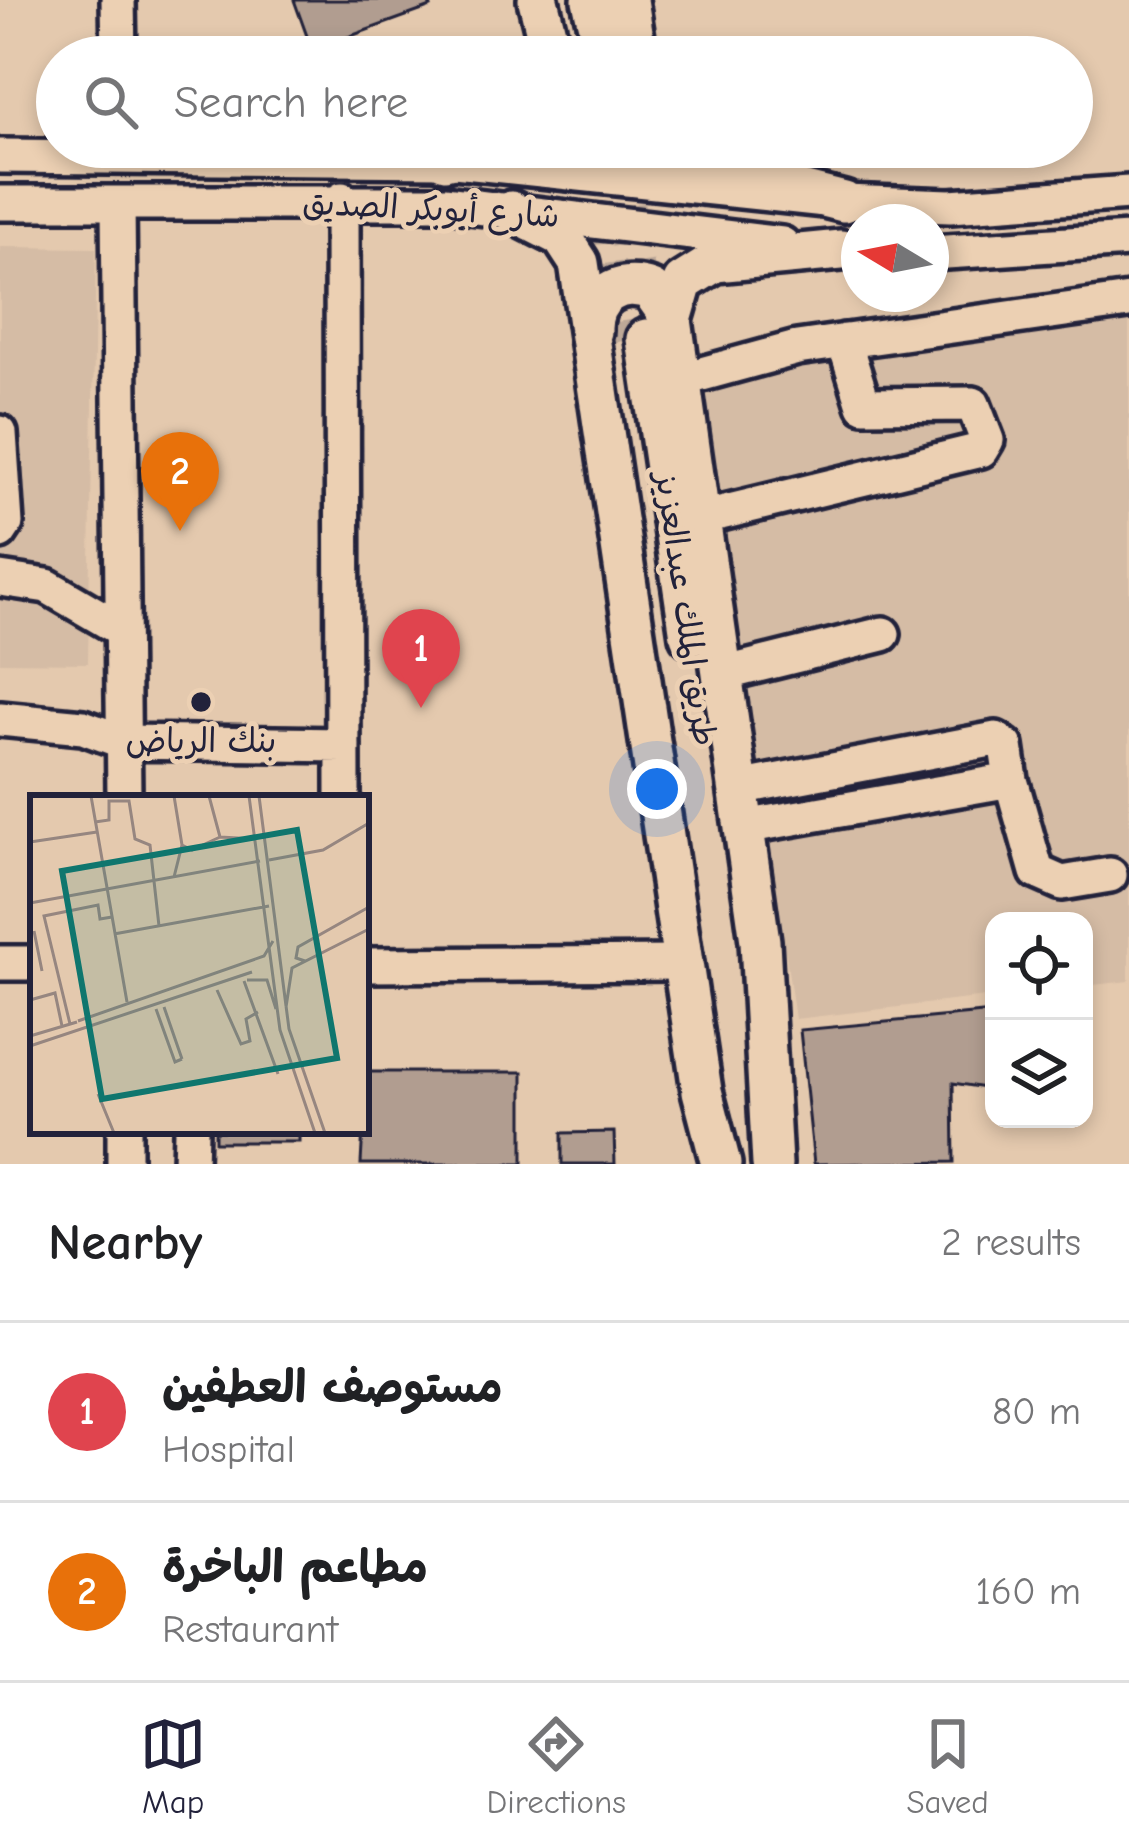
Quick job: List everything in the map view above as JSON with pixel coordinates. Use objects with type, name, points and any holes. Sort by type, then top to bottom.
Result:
[{"type":"main road","points":[[570,20],[599,36]]},
{"type":"main road","points":[[712,168],[844,202]]},
{"type":"main road","points":[[511,211],[547,226],[571,245],[632,333],[680,380],[760,941],[770,1164]]},
{"type":"main road","points":[[725,1164],[702,1091],[683,963],[632,333],[683,282],[716,262],[841,251]]},
{"type":"main road","name":"طريق الملك عبدالعزيز","points":[[632,333],[725,1164]]},
{"type":"main road","name":"طريق الملك عبدالعزيز","points":[[632,333],[770,1164]]},
{"type":"street","points":[[118,0],[119,36]]},
{"type":"street","name":"شارع أبوبكر الصديق","points":[[0,156],[36,155]]},
{"type":"street","name":"شارع أبوبكر الصديق","points":[[521,168],[844,202],[950,206],[1129,193]]},
{"type":"street","points":[[342,199],[343,795]]},
{"type":"street","name":"شارع أبوبكر الصديق","points":[[3,209],[342,199],[511,211],[841,249]]},
{"type":"street","points":[[118,203],[124,795]]},
{"type":"street","points":[[949,252],[1129,240]]},
{"type":"street","points":[[680,380],[844,341],[1129,301]]},
{"type":"street","points":[[700,518],[981,450],[987,440],[973,404],[864,404],[844,341]]},
{"type":"street","points":[[0,434],[6,523],[0,532]]},
{"type":"street","points":[[0,579],[47,586],[122,630]]},
{"type":"street","points":[[722,674],[884,634]]},
{"type":"street","points":[[0,719],[83,727],[124,742],[343,745]]},
{"type":"street","points":[[741,808],[1011,780],[1037,872],[1062,884],[1110,875]]},
{"type":"street","points":[[369,965],[683,963]]},
{"type":"shaded area","points":[[0,247],[96,248],[88,663],[0,662]]},
{"type":"shaded area","points":[[1129,314],[1129,981],[1093,985],[1093,912],[985,912],[985,997],[795,1019],[703,375]]},
{"type":"building","points":[[294,0],[429,0],[431,7],[351,36],[307,36]]},
{"type":"building","points":[[985,1013],[985,1088],[953,1083],[954,1162],[814,1164],[800,1030]]},
{"type":"building","points":[[369,1072],[523,1072],[523,1164],[361,1164],[363,1134],[369,1134]]},
{"type":"building","points":[[614,1132],[615,1164],[562,1164],[562,1133]]},
{"type":"building","points":[[215,1134],[299,1134],[299,1142],[215,1142]]},
{"type":"tunnel","points":[[597,22],[599,36]]},
{"type":"tunnel","points":[[592,168],[617,342]]},
{"type":"tunnel","points":[[619,168],[646,339]]},
{"type":"place","name":"مطاعم الباخرة","points":[[180,531]]},
{"type":"place","name":"بنك الرياض","points":[[201,702]]},
{"type":"place","name":"مستوصف العطفين","points":[[421,708]]}]
